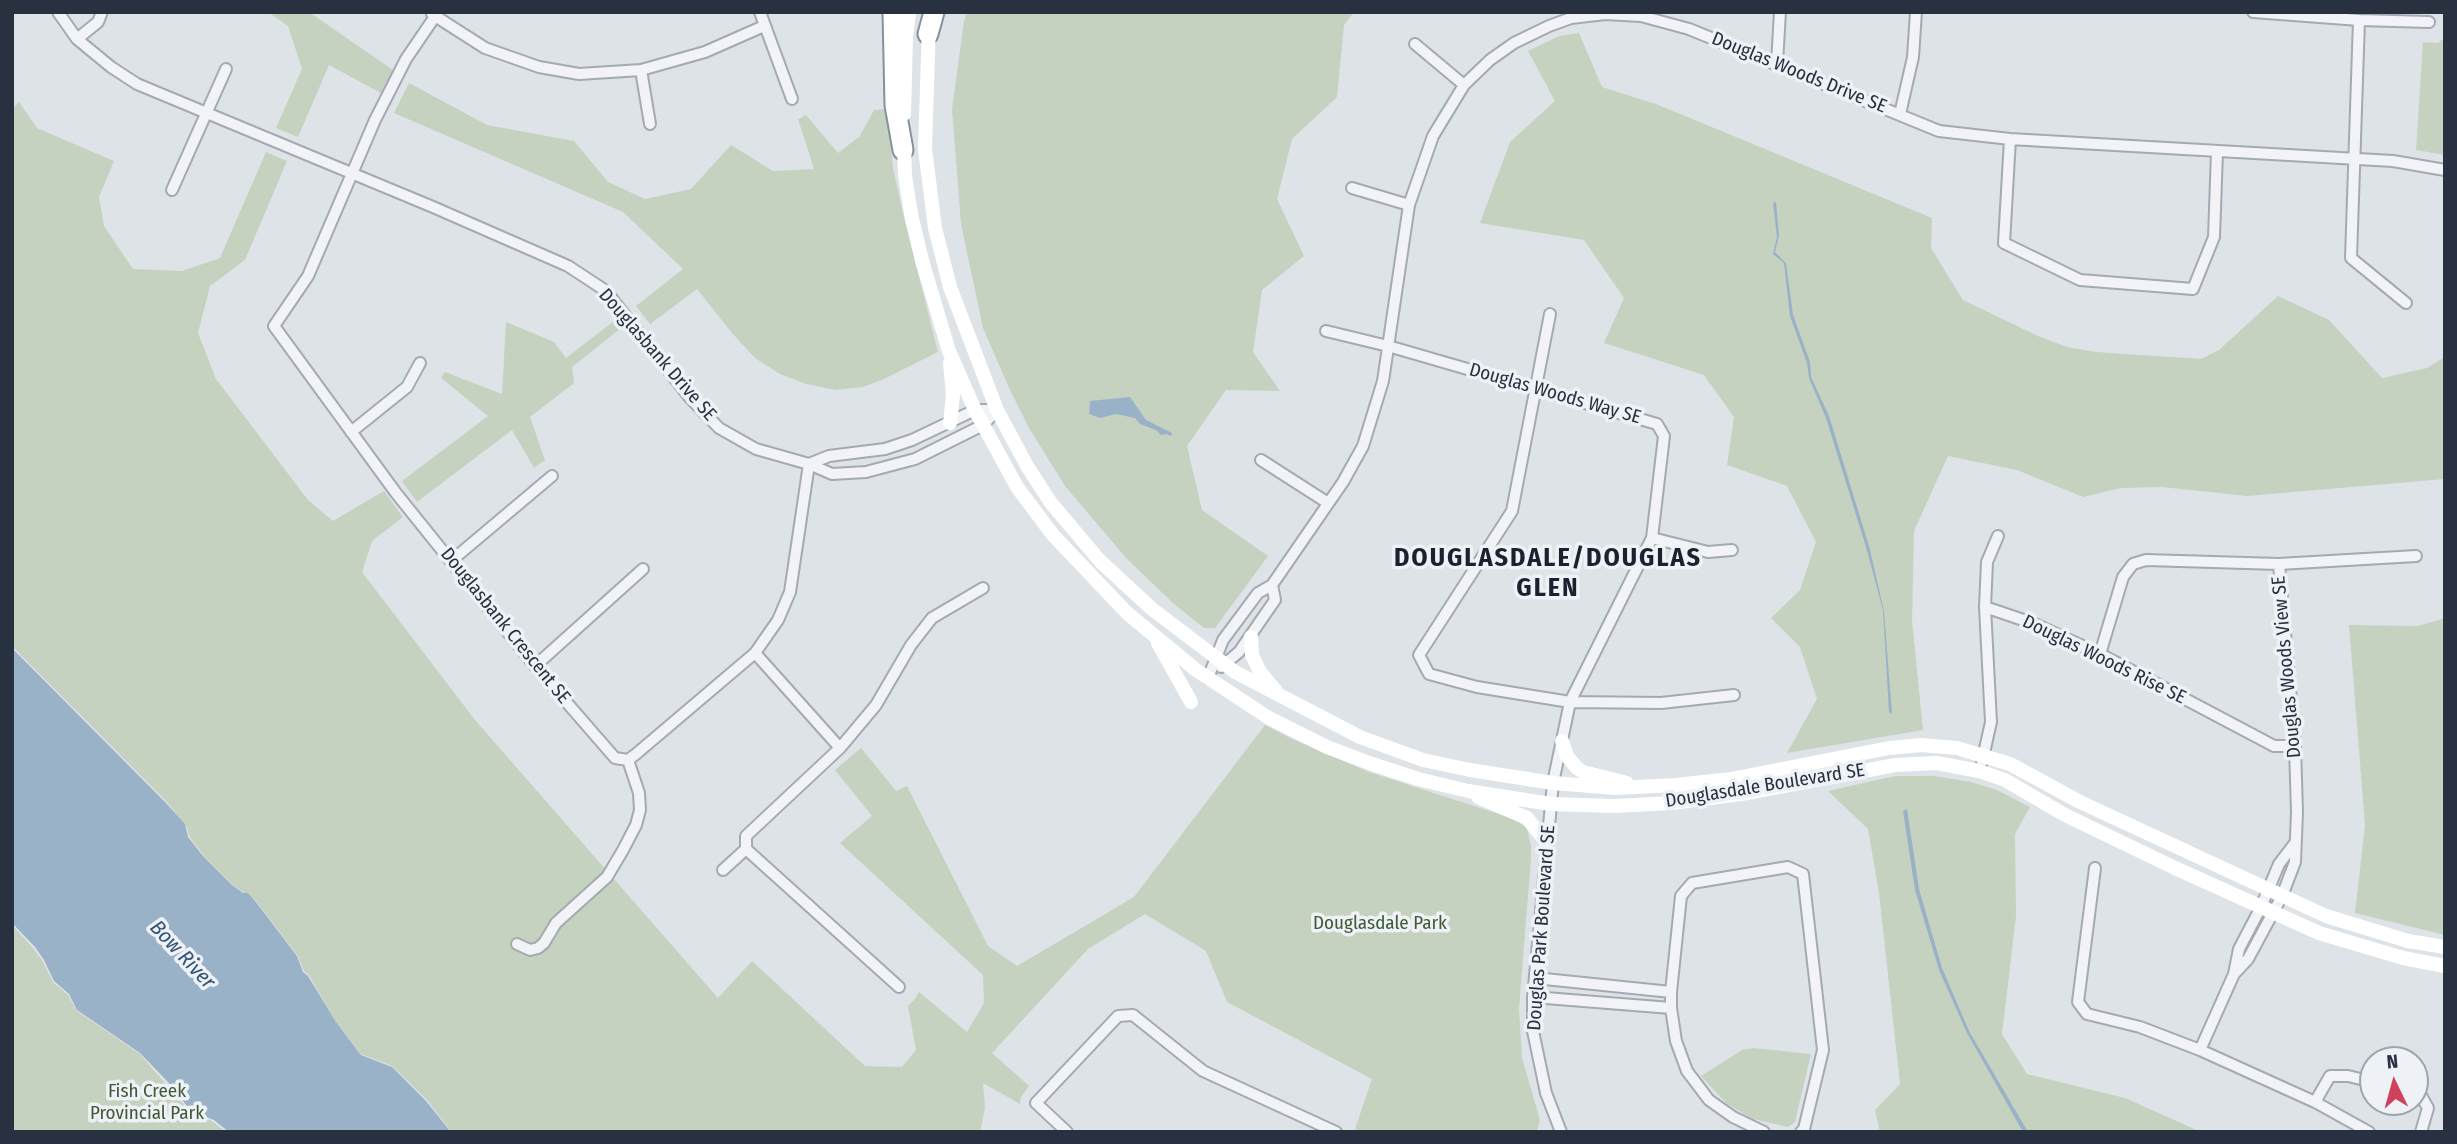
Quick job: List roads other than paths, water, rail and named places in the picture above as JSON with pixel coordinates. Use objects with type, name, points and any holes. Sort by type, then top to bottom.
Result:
[{"type":"highway","points":[[893,12],[895,105],[903,150]]},
{"type":"highway","points":[[928,34],[932,12]]},
{"type":"street","name":"Douglasbank Drive SE","points":[[58,12],[77,39],[137,84],[568,266],[606,291],[690,398],[719,428],[756,449],[809,464],[832,474],[866,472],[915,459],[983,425],[997,410]]},
{"type":"street","points":[[77,39],[98,22],[102,12]]},
{"type":"street","points":[[760,12],[792,99]]},
{"type":"street","name":"Douglasdale Boulevard SE","points":[[909,12],[905,37],[903,150],[912,219],[922,264],[949,351],[975,410],[1017,487],[1053,535],[1127,613],[1208,678],[1269,719],[1327,747],[1372,764],[1468,791],[1551,804],[1614,806],[1672,803],[1741,794],[1895,765],[1937,763],[1979,771],[2005,780],[2065,815],[2319,933],[2364,948],[2445,966]]},
{"type":"street","points":[[1777,63],[1780,12]]},
{"type":"street","points":[[1900,114],[1913,57],[1916,12]]},
{"type":"street","points":[[2253,12],[2429,22]]},
{"type":"street","points":[[352,174],[392,86],[435,13],[485,48],[539,67],[579,74],[641,70],[705,52],[764,26]]},
{"type":"street","name":"Douglas Woods Drive SE","points":[[1208,678],[1219,662],[1223,640],[1258,593],[1272,585],[1343,482],[1363,446],[1383,381],[1409,205],[1433,136],[1464,85],[1490,60],[1549,26],[1571,18],[1641,14],[1689,29],[1777,63],[1939,131],[2010,139],[2393,161],[2445,170]]},
{"type":"street","points":[[2359,20],[2351,258],[2406,303]]},
{"type":"street","name":"Douglasdale Boulevard SE","points":[[928,34],[925,149],[935,228],[950,288],[997,410],[1027,466],[1051,503],[1100,561],[1152,609],[1219,662],[1281,698],[1360,737],[1423,760],[1553,783],[1616,788],[1731,779],[1889,748],[1921,745],[1957,748],[1984,754],[2010,764],[2080,802],[2326,916],[2369,930],[2445,947]]},
{"type":"street","points":[[1415,44],[1464,85]]},
{"type":"street","points":[[172,190],[226,69]]},
{"type":"street","points":[[641,70],[650,124]]},
{"type":"street","points":[[2010,139],[2004,243],[2080,280],[2193,289],[2214,237],[2217,152]]},
{"type":"street","name":"Douglasbank Crescent SE","points":[[352,174],[308,276],[274,326],[396,493],[536,666],[615,758],[628,760]]},
{"type":"street","points":[[1352,188],[1409,205]]},
{"type":"street","points":[[1550,314],[1512,511],[1419,654],[1429,674],[1477,687],[1570,702],[1661,703],[1734,695]]},
{"type":"street","name":"Douglas Woods Way SE","points":[[1326,331],[1388,346],[1657,424],[1664,436],[1653,538],[1570,702],[1551,804]]},
{"type":"street","points":[[949,351],[953,395],[950,423]]},
{"type":"street","points":[[351,432],[407,387],[420,363]]},
{"type":"street","points":[[517,944],[530,950],[544,943],[556,923],[607,877],[624,850],[640,810],[639,793],[628,760],[755,653],[778,620],[790,592],[809,464],[829,456],[885,449],[912,440],[975,410],[997,410]]},
{"type":"street","points":[[1261,460],[1328,503]]},
{"type":"street","points":[[451,561],[552,476]]},
{"type":"street","points":[[1979,771],[1991,722],[1986,607],[1987,562],[1998,536]]},
{"type":"street","points":[[1653,538],[1708,552],[1732,550]]},
{"type":"street","points":[[2279,564],[2416,556]]},
{"type":"street","name":"Douglas Woods View SE","points":[[2100,654],[2123,577],[2133,564],[2146,560],[2279,564],[2295,746],[2295,862],[2267,910],[2239,949],[2234,974],[2200,1050]]},
{"type":"street","points":[[536,666],[643,569]]},
{"type":"street","name":"Douglas Woods Drive SE","points":[[1219,662],[1239,652],[1251,636],[1275,600],[1272,585]]},
{"type":"street","points":[[723,870],[746,849],[746,836],[840,748],[876,705],[911,645],[932,618],[983,588]]},
{"type":"street","name":"Douglas Woods Rise SE","points":[[1986,607],[2035,624],[2100,654],[2274,746],[2295,746]]},
{"type":"street","points":[[1153,636],[1191,702]]},
{"type":"street","points":[[1251,636],[1252,655],[1260,672],[1281,698]]},
{"type":"street","points":[[755,653],[840,748]]},
{"type":"street","points":[[1562,741],[1567,756],[1579,769],[1638,787]]},
{"type":"street","points":[[1468,791],[1527,818],[1547,843]]},
{"type":"street","name":"Douglas Park Boulevard SE","points":[[1551,804],[1535,978],[1533,1031],[1546,1093],[1558,1131]]},
{"type":"street","points":[[746,849],[899,987]]},
{"type":"street","points":[[1764,1132],[1709,1100],[1687,1071],[1676,1041],[1671,992],[1681,895],[1692,884],[1788,867],[1803,874],[1823,1050],[1804,1129],[1801,1132]]},
{"type":"street","points":[[2095,868],[2078,1002],[2087,1014],[2140,1027],[2200,1050],[2315,1102],[2369,1132]]},
{"type":"street","points":[[1535,978],[1671,992]]},
{"type":"street","points":[[1534,997],[1671,1008]]},
{"type":"street","points":[[1067,1132],[1036,1103],[1118,1016],[1133,1015],[1203,1071],[1336,1132]]},
{"type":"street","points":[[2315,1102],[2330,1076],[2359,1079]]},
{"type":"water","points":[[1776,202],[1779,236],[1775,252],[1786,263],[1793,315],[1810,362],[1811,377],[1829,416],[1869,546],[1884,611],[1892,714],[1889,712],[1883,610],[1826,418],[1809,378],[1807,363],[1790,316],[1784,263],[1773,254],[1777,237],[1773,203]]},
{"type":"water","points":[[1130,397],[1146,420],[1172,433],[1171,436],[1161,435],[1156,430],[1140,424],[1135,418],[1116,414],[1100,418],[1089,414],[1090,401]]},
{"type":"water","name":"Bow River","points":[[12,648],[166,803],[185,824],[188,837],[203,856],[232,885],[243,893],[248,893],[256,902],[297,956],[303,972],[361,1055],[392,1067],[426,1101],[451,1132],[229,1132],[214,1120],[191,1111],[140,1053],[77,1010],[69,994],[54,981],[35,947],[12,923]]},
{"type":"water","points":[[1907,809],[1919,889],[1942,968],[1969,1031],[2028,1132],[2023,1132],[1967,1033],[1939,970],[1915,890],[1903,811]]},
{"type":"district","name":"DOUGLASDALE/DOUGLAS GLEN","points":[[1548,574]]},
{"type":"park label","name":"Douglasdale Park","points":[[1380,924]]},
{"type":"park label","name":"Fish Creek Provincial Park","points":[[147,1103]]}]
